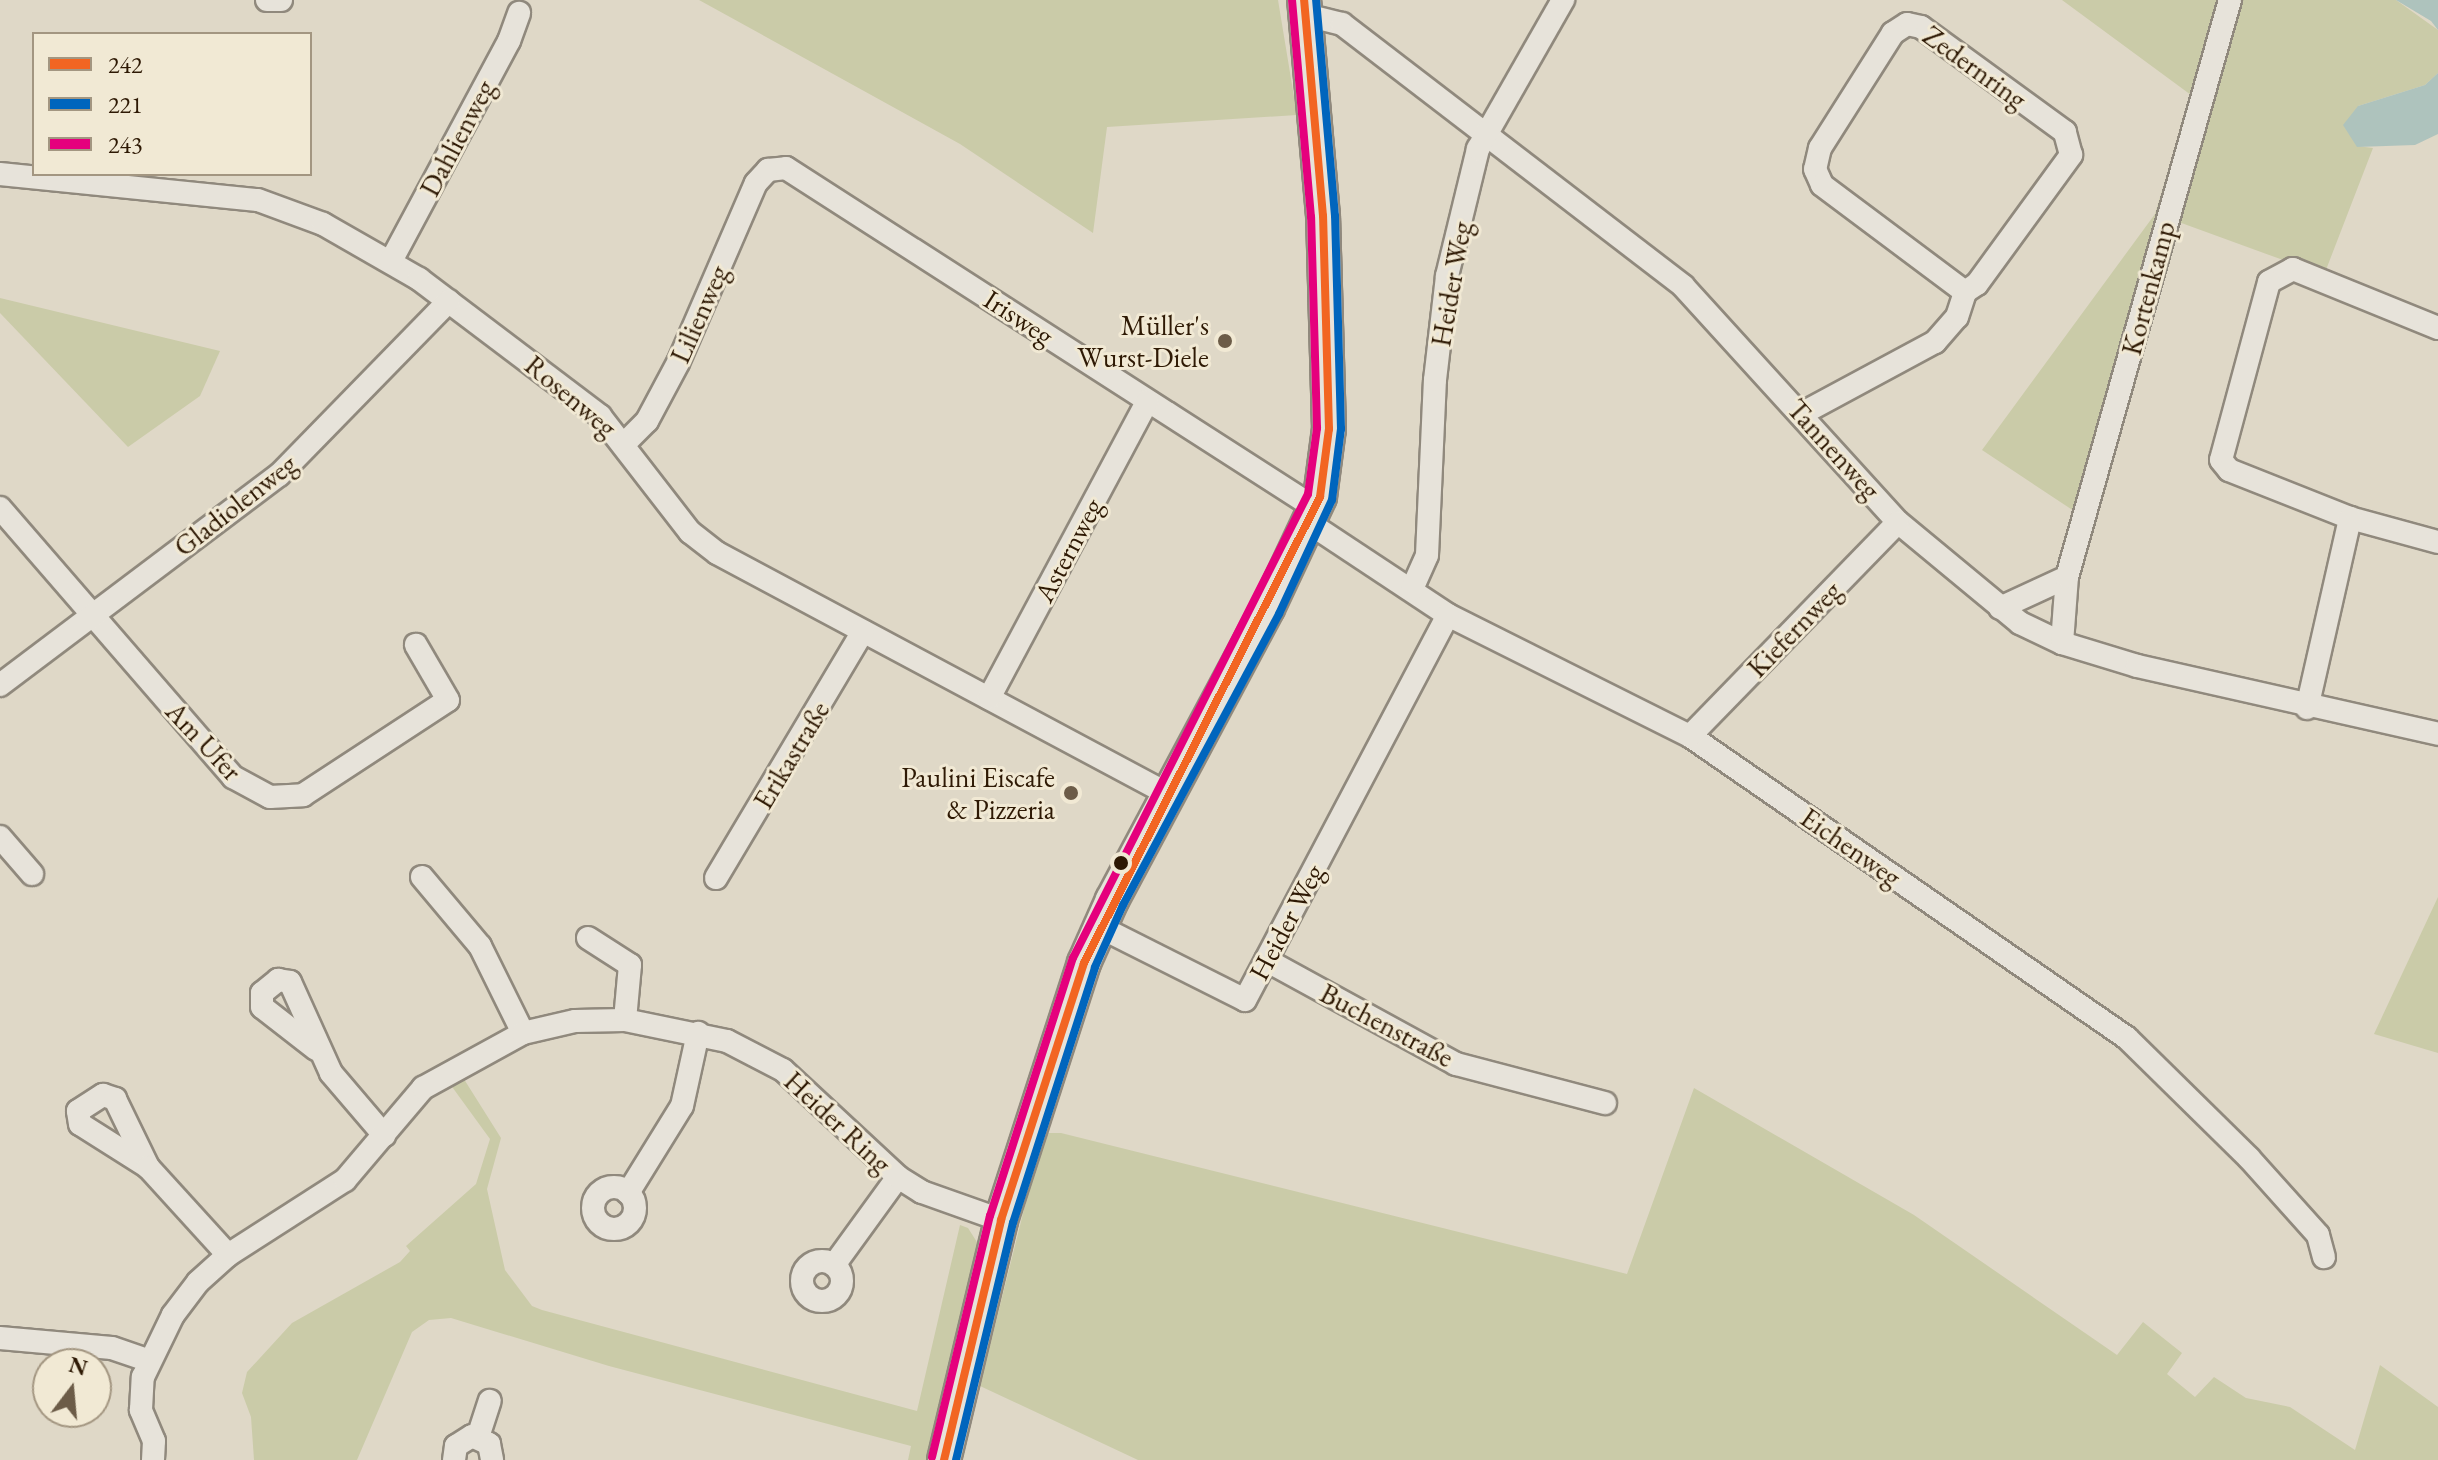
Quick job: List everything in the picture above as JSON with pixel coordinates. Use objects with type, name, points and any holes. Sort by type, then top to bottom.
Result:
[{"type":"street","points":[[267,0],[281,0]]},
{"type":"street","name":"Heider Weg","points":[[1412,589],[1427,555],[1435,380],[1447,276],[1484,134],[1563,0]]},
{"type":"street","name":"Kortenkamp","points":[[2062,643],[2067,577],[2230,0]]},
{"type":"street","points":[[944,1460],[1001,1220],[1100,927],[1312,515],[1329,429],[1323,216],[1305,8]]},
{"type":"street","name":"Tannenweg","points":[[1305,8],[1342,24],[1683,286],[1803,413],[1898,522],[2000,608],[2062,643],[2307,708],[2438,734]]},
{"type":"street","name":"Dahlienweg","points":[[391,261],[509,41],[519,13]]},
{"type":"street","name":"Zedernring","points":[[1803,413],[1935,342],[1957,317],[1965,292],[1986,272],[2068,163],[2072,148],[2065,132],[1921,27],[1907,24],[1893,33],[1820,148],[1815,169],[1822,185],[1965,292]]},
{"type":"street","name":"Irisweg","points":[[760,177],[777,168],[796,174],[1147,402],[1312,515]]},
{"type":"street","name":"Rosenweg","points":[[0,174],[275,204],[391,261],[562,385],[625,443],[697,539],[1168,794]]},
{"type":"street","name":"Lilienweg","points":[[625,443],[647,421],[678,363],[760,177]]},
{"type":"street","points":[[2438,328],[2293,269],[2269,282],[2221,460],[2229,470],[2350,518],[2438,542]]},
{"type":"street","name":"Gladiolenweg","points":[[0,685],[279,475],[449,301]]},
{"type":"street","name":"Asternweg","points":[[989,698],[1147,402]]},
{"type":"street","name":"Am Ufer","points":[[0,508],[233,777],[270,797],[303,795],[448,700],[416,645]]},
{"type":"street","name":"Eichenweg","points":[[1312,515],[1448,615],[1690,736],[2127,1038],[2318,1235],[2324,1257]]},
{"type":"street","points":[[2307,708],[2350,518]]},
{"type":"street","name":"Kiefernweg","points":[[1690,736],[1898,522]]},
{"type":"street","points":[[2000,608],[2067,577]]},
{"type":"street","name":"Heider Weg","points":[[1100,927],[1245,1000],[1448,615]]},
{"type":"street","name":"Erikastraße","points":[[716,878],[863,631]]},
{"type":"street","points":[[0,837],[32,874]]},
{"type":"street","points":[[422,877],[480,946],[523,1033]]},
{"type":"street","points":[[588,938],[630,965],[625,1020]]},
{"type":"street","name":"Buchenstraße","points":[[1266,960],[1456,1064],[1605,1103]]},
{"type":"street","name":"Heider Ring","points":[[153,1460],[154,1441],[140,1400],[149,1361],[185,1297],[228,1255],[329,1193],[423,1088],[523,1033],[575,1021],[625,1020],[698,1033],[783,1070],[898,1177],[922,1192],[1001,1220]]},
{"type":"street","points":[[628,1193],[682,1106],[698,1033]]},
{"type":"street","points":[[316,1049],[384,1135]]},
{"type":"street","points":[[148,1167],[228,1255]]},
{"type":"street","points":[[834,1265],[898,1177]]},
{"type":"street","points":[[0,1338],[112,1348],[149,1361]]},
{"type":"street","points":[[478,1437],[490,1401]]},
{"type":"street","points":[[454,1460],[460,1441],[478,1437],[489,1444],[492,1460]]},
{"type":"green space","points":[[699,0],[1278,0],[1297,115],[1107,127],[1093,233],[960,144]]},
{"type":"green space","points":[[2062,0],[2396,0],[2438,30],[2438,73],[2425,85],[2358,106],[2357,146],[2373,148],[2324,275],[2165,217],[2074,511],[1982,450],[2155,214],[2191,95]]},
{"type":"green space","points":[[0,298],[220,351],[200,396],[128,447],[0,313]]},
{"type":"green space","points":[[2438,897],[2438,1053],[2374,1034]]},
{"type":"green space","points":[[462,1076],[501,1138],[487,1189],[505,1270],[532,1306],[542,1310],[917,1411],[960,1225],[968,1228],[982,1250],[935,1460],[908,1460],[911,1446],[609,1366],[451,1318],[429,1320],[412,1332],[357,1460],[254,1460],[251,1417],[242,1393],[247,1372],[292,1323],[400,1262],[410,1251],[406,1246],[476,1184],[490,1139],[450,1084]]},
{"type":"green space","points":[[1694,1088],[1914,1215],[2117,1355],[2143,1322],[2182,1353],[2167,1374],[2195,1397],[2214,1377],[2246,1398],[2290,1407],[2355,1450],[2380,1365],[2438,1407],[2438,1460],[1138,1460],[980,1386],[1043,1133],[1061,1133],[1627,1274]]},
{"type":"water","points":[[2396,0],[2438,0],[2438,30],[2431,21]]},
{"type":"water","points":[[2438,73],[2438,134],[2415,145],[2357,147],[2343,125],[2358,106],[2425,85]]},
{"type":"transit line","name":"242","points":[[944,1460],[1001,1220],[1084,963],[1320,497],[1329,429],[1323,216],[1304,0]]},
{"type":"transit line","name":"221","points":[[956,1460],[1013,1223],[1095,967],[1123,905],[1279,614],[1332,500],[1341,429],[1335,216],[1316,0]]},
{"type":"transit line","name":"243","points":[[932,1457],[990,1216],[1073,958],[1308,494],[1317,428],[1311,217],[1292,1]]},
{"type":"place","name":"Müller's Wurst-Diele","points":[[1225,341]]},
{"type":"place","name":"Paulini Eiscafe & Pizzeria","points":[[1071,793]]}]
